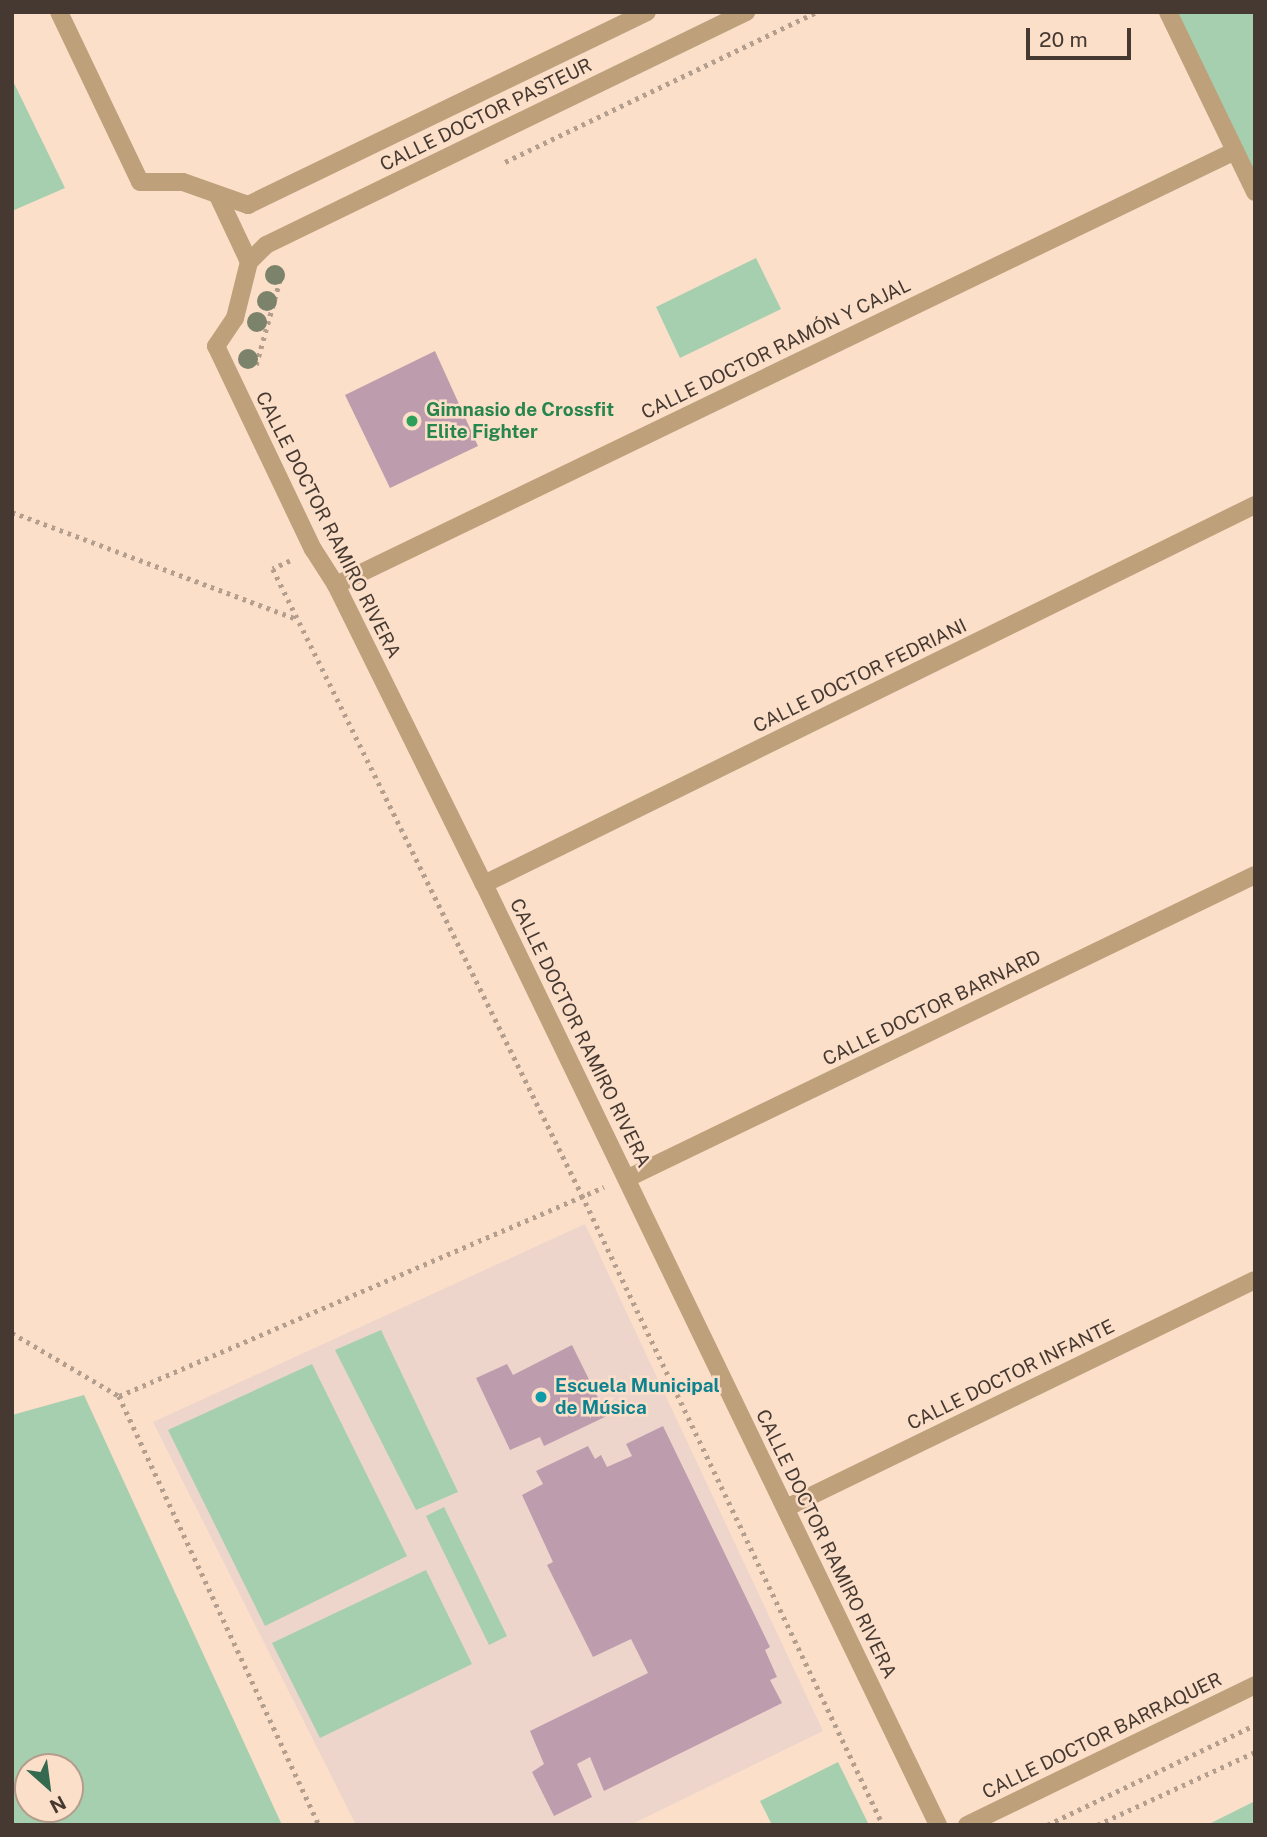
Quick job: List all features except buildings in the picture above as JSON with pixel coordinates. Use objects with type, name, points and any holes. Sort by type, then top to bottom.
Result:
[{"type":"street","points":[[60,12],[141,182],[183,182],[218,196],[249,262]]},
{"type":"street","name":"CALLE DOCTOR PASTEUR","points":[[218,196],[248,205],[647,12]]},
{"type":"street","name":"CALLE DOCTOR PASTEUR","points":[[249,262],[266,245],[746,12]]},
{"type":"street","points":[[1168,12],[1255,192]]},
{"type":"street","name":"CALLE DOCTOR RAMÓN Y CAJAL","points":[[336,585],[1235,151]]},
{"type":"street","name":"CALLE DOCTOR RAMIRO RIVERA","points":[[249,262],[234,318],[216,346],[313,549],[336,585],[628,1178],[938,1825]]},
{"type":"street","name":"CALLE DOCTOR FEDRIANI","points":[[484,884],[1255,505]]},
{"type":"street","name":"CALLE DOCTOR BARNARD","points":[[628,1178],[1255,875]]},
{"type":"street","name":"CALLE DOCTOR INFANTE","points":[[786,1508],[1255,1280]]},
{"type":"street","name":"CALLE DOCTOR BARRAQUER","points":[[967,1825],[1255,1685]]},
{"type":"path","points":[[494,168],[816,12]]},
{"type":"path","points":[[260,375],[255,362],[282,269],[295,263]]},
{"type":"path","points":[[12,512],[298,619]]},
{"type":"path","points":[[313,549],[273,569],[582,1195],[883,1825]]},
{"type":"path","points":[[119,1396],[582,1195],[628,1178]]},
{"type":"path","points":[[12,1333],[119,1396],[319,1825]]},
{"type":"path","points":[[1046,1825],[1255,1725]]},
{"type":"path","points":[[1097,1825],[1255,1752]]},
{"type":"shaded area","points":[[585,1224],[823,1731],[630,1825],[356,1825],[153,1422]]},
{"type":"green space","points":[[1168,12],[1255,12],[1255,192]]},
{"type":"green space","points":[[12,79],[65,188],[12,211]]},
{"type":"green space","points":[[756,258],[781,309],[680,358],[656,307]]},
{"type":"green space","points":[[381,1330],[458,1492],[416,1510],[335,1350]]},
{"type":"green space","points":[[312,1364],[407,1556],[265,1626],[168,1430]]},
{"type":"green space","points":[[84,1395],[282,1825],[12,1825],[12,1415]]},
{"type":"green space","points":[[444,1507],[507,1636],[489,1645],[426,1516]]},
{"type":"green space","points":[[426,1570],[472,1664],[320,1738],[272,1643]]},
{"type":"green space","points":[[838,1762],[869,1825],[772,1825],[760,1801]]},
{"type":"green space","points":[[1255,1801],[1255,1825],[1207,1825]]},
{"type":"place","name":"Gimnasio de Crossfit Elite Fighter","points":[[412,421]]},
{"type":"place","name":"Escuela Municipal de Música","points":[[541,1397]]}]
